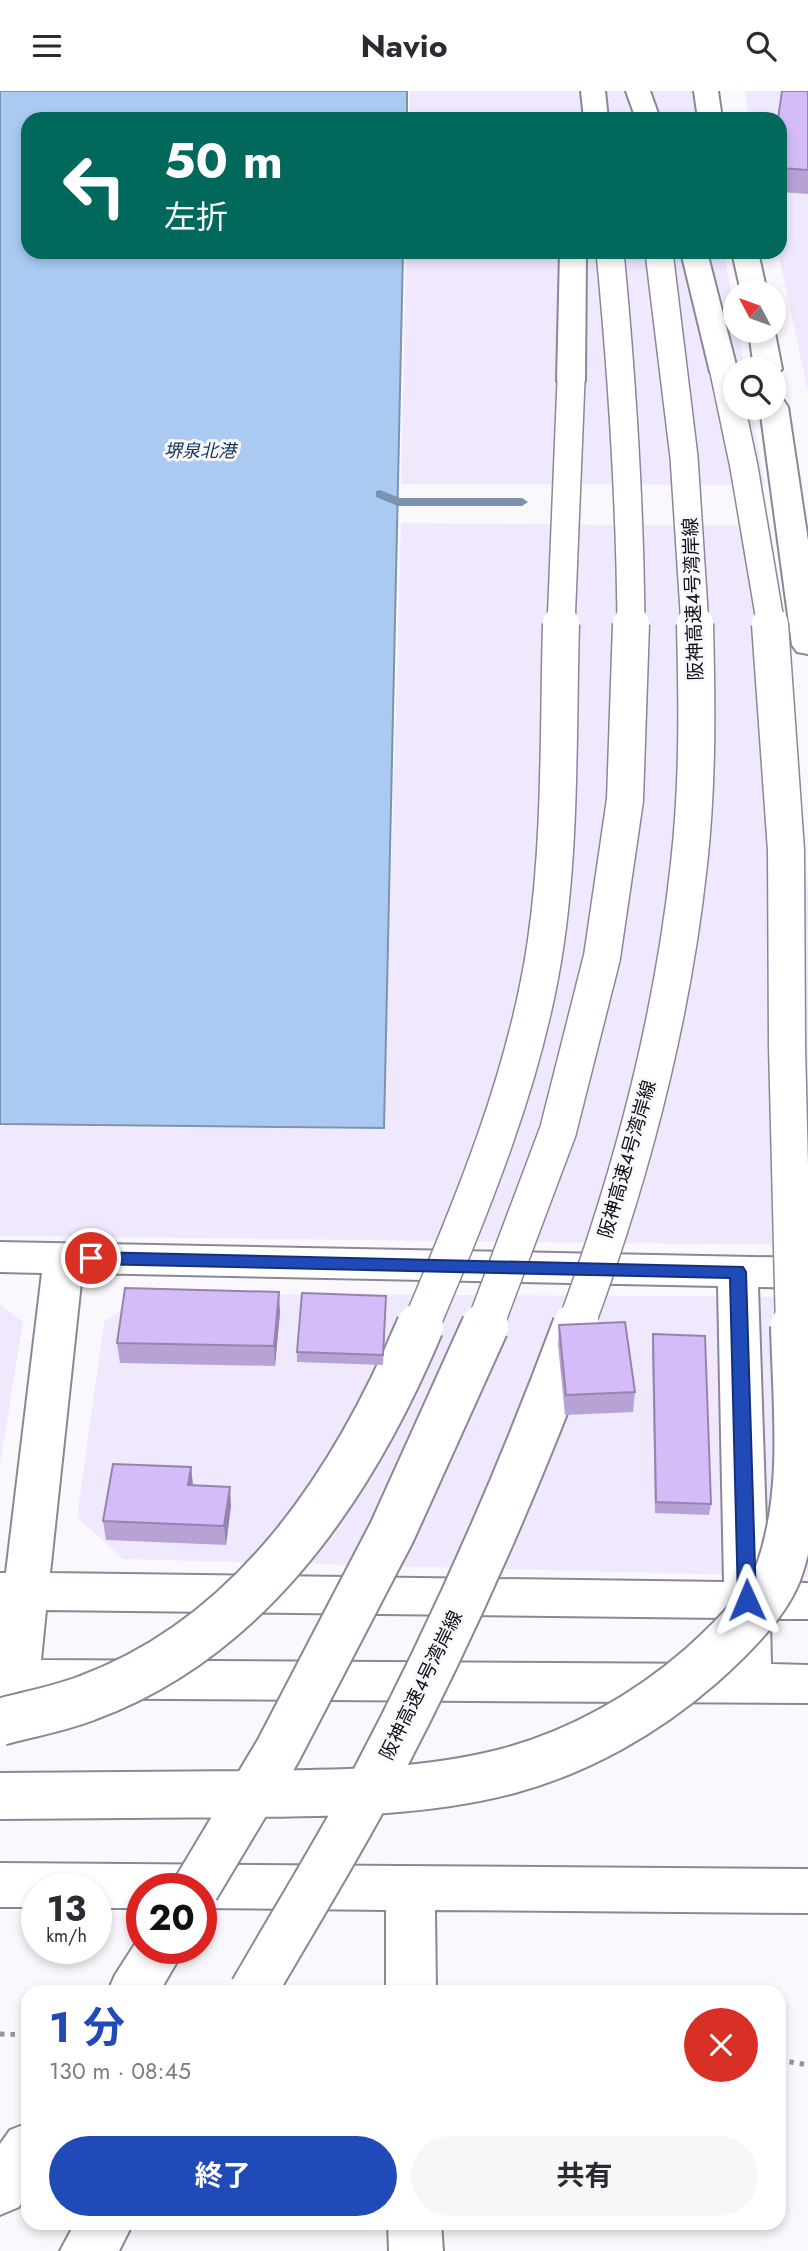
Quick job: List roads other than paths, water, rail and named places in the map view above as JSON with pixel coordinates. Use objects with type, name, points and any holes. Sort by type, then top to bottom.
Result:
[{"type":"main road","points":[[593,91],[595,112]]},
{"type":"main road","points":[[637,91],[638,112]]},
{"type":"main road","points":[[637,91],[645,112]]},
{"type":"main road","points":[[706,91],[709,112]]},
{"type":"main road","points":[[0,1722],[83,1700],[150,1671],[199,1640],[288,1556],[326,1507],[384,1409],[411,1353],[465,1221],[508,1096],[539,979],[552,875],[571,381],[573,259]]},
{"type":"main road","points":[[205,1873],[278,1751],[392,1532],[485,1327],[562,1118],[602,957],[625,800],[631,666],[630,546],[622,378],[611,259]]},
{"type":"main road","name":"阪神高速4号湾岸線","points":[[256,1985],[384,1761],[491,1542],[578,1322],[639,1132],[677,960],[694,806],[697,697],[693,547],[677,375],[660,259]]},
{"type":"main road","points":[[0,1796],[323,1793],[435,1785],[508,1771],[571,1748],[627,1720],[673,1690],[712,1656],[754,1612],[780,1570],[798,1487],[787,1047],[786,837],[772,633],[744,467],[696,259]]},
{"type":"main road","points":[[747,259],[751,280]]},
{"type":"main road","points":[[776,420],[808,645]]},
{"type":"main road","points":[[0,1257],[808,1273]]},
{"type":"main road","points":[[64,1257],[12,1591],[8,1679],[808,1684]]},
{"type":"main road","points":[[738,1272],[750,1683]]},
{"type":"main road","points":[[12,1591],[808,1601]]},
{"type":"main road","points":[[0,1885],[808,1891]]},
{"type":"main road","points":[[410,1888],[411,1985]]},
{"type":"main road","points":[[137,1985],[150,1964]]},
{"type":"main road","points":[[0,2189],[21,2158]]},
{"type":"main road","points":[[88,2251],[102,2230]]},
{"type":"main road","points":[[415,2230],[416,2251]]},
{"type":"water","name":"堺泉北港","points":[[0,91],[407,91],[407,112],[21,112],[21,259],[403,259],[384,1128],[0,1124]]},
{"type":"waterway","points":[[380,494],[398,502],[522,502]]}]
